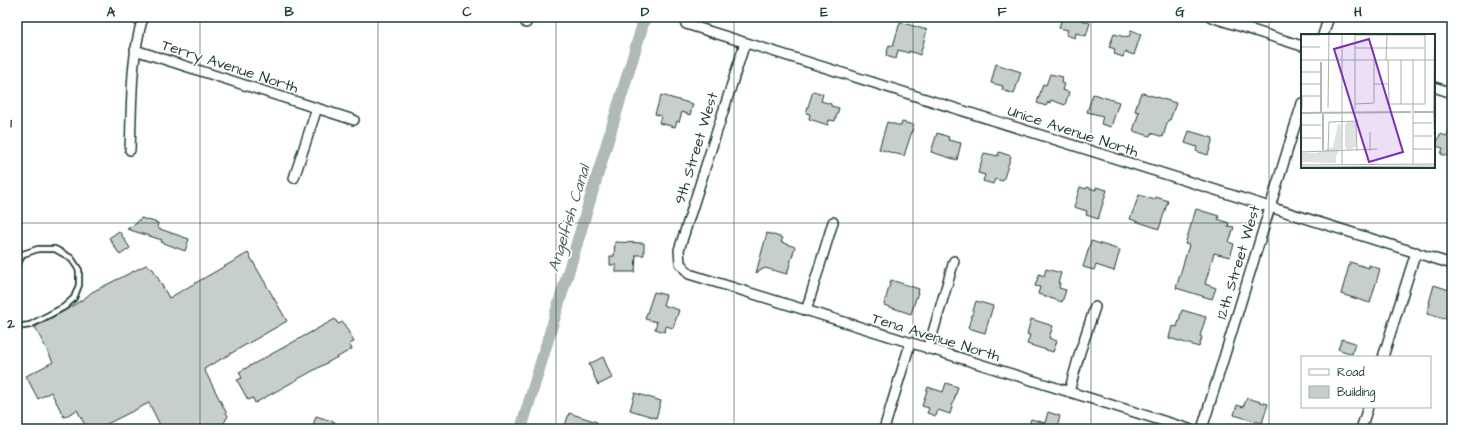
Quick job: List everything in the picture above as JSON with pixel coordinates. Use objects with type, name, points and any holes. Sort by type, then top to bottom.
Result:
[{"type":"street","points":[[130,150],[135,50],[143,17]]},
{"type":"street","points":[[1211,17],[1301,46]]},
{"type":"street","points":[[1323,34],[1329,17]]},
{"type":"street","name":"Unice Avenue North","points":[[686,24],[1452,264]]},
{"type":"street","name":"9th Street West","points":[[680,263],[679,250],[745,43]]},
{"type":"street","name":"Terry Avenue North","points":[[135,50],[354,120]]},
{"type":"street","points":[[1435,87],[1452,93]]},
{"type":"street","name":"12th Street West","points":[[1202,429],[1301,106]]},
{"type":"street","points":[[294,178],[316,108]]},
{"type":"street","points":[[806,311],[833,222]]},
{"type":"street","points":[[1383,356],[1416,252]]},
{"type":"street","points":[[928,348],[954,261]]},
{"type":"street","name":"Tena Avenue North","points":[[680,263],[689,274],[910,344],[928,348],[1189,429]]},
{"type":"street","points":[[1069,392],[1094,307]]},
{"type":"street","points":[[884,429],[910,344]]},
{"type":"street","points":[[1361,429],[1368,408]]},
{"type":"lane","points":[[17,265],[24,254],[38,249],[55,249],[71,258],[79,270],[79,285],[74,298],[64,307],[30,325],[17,327]]},
{"type":"building","points":[[1062,17],[1082,17],[1081,20],[1090,23],[1086,36],[1076,33],[1075,38],[1066,35],[1068,30],[1059,28]]},
{"type":"building","points":[[900,22],[927,30],[920,55],[909,51],[909,53],[898,50],[896,59],[886,56],[889,45],[893,46]]},
{"type":"building","points":[[1131,30],[1141,34],[1134,55],[1125,52],[1123,57],[1114,54],[1115,49],[1109,47],[1114,34],[1129,37]]},
{"type":"building","points":[[996,64],[1021,72],[1014,94],[1002,90],[1003,86],[991,83]]},
{"type":"building","points":[[1050,74],[1063,77],[1061,83],[1064,84],[1062,90],[1069,92],[1065,105],[1051,100],[1046,106],[1037,103],[1043,84],[1046,85]]},
{"type":"building","points":[[813,91],[823,94],[821,101],[839,108],[835,121],[829,120],[828,125],[809,119],[810,114],[806,113]]},
{"type":"building","points":[[1143,93],[1176,103],[1170,120],[1168,120],[1163,137],[1151,133],[1150,136],[1133,131],[1139,112],[1135,111],[1140,95]]},
{"type":"building","points":[[1093,94],[1119,102],[1111,127],[1101,124],[1103,116],[1087,112]]},
{"type":"building","points":[[661,95],[693,104],[690,115],[682,112],[679,122],[677,121],[675,127],[659,123],[661,116],[655,114]]},
{"type":"building","points":[[887,122],[901,126],[902,122],[914,125],[904,156],[879,149]]},
{"type":"building","points":[[1450,125],[1452,126],[1452,158],[1441,154],[1443,148],[1436,146],[1440,134],[1447,136]]},
{"type":"building","points":[[1189,131],[1213,138],[1208,155],[1196,151],[1197,147],[1185,143]]},
{"type":"building","points":[[937,133],[949,137],[948,140],[961,143],[957,160],[931,152]]},
{"type":"building","points":[[999,152],[1011,156],[1003,181],[995,179],[993,184],[983,181],[985,175],[978,173],[984,153],[998,156]]},
{"type":"building","points":[[1080,187],[1086,189],[1087,187],[1096,190],[1096,187],[1107,190],[1098,219],[1086,215],[1087,211],[1074,207]]},
{"type":"building","points":[[1139,195],[1155,200],[1156,197],[1168,201],[1159,229],[1130,219]]},
{"type":"building","points":[[1196,209],[1219,216],[1218,219],[1229,223],[1228,226],[1234,227],[1229,242],[1234,244],[1230,257],[1214,253],[1205,284],[1216,288],[1212,299],[1176,288],[1189,245],[1185,244]]},
{"type":"building","points":[[141,218],[158,223],[157,228],[189,239],[185,251],[161,242],[162,240],[127,229],[137,223]]},
{"type":"building","points":[[119,231],[130,248],[120,255],[109,238]]},
{"type":"building","points":[[767,233],[783,238],[781,242],[795,247],[787,274],[765,268],[756,273]]},
{"type":"building","points":[[1091,241],[1120,250],[1114,271],[1096,265],[1094,270],[1083,267]]},
{"type":"building","points":[[615,242],[644,243],[644,255],[636,255],[635,272],[616,272],[616,265],[610,265],[610,256],[614,256]]},
{"type":"building","points":[[248,253],[287,321],[204,369],[228,416],[224,423],[213,429],[162,429],[149,403],[97,429],[87,429],[77,410],[64,417],[51,392],[38,399],[26,376],[53,362],[35,327],[66,310],[92,292],[146,265],[153,269],[169,298]]},
{"type":"building","points":[[1350,262],[1369,268],[1369,265],[1380,269],[1370,303],[1341,294]]},
{"type":"building","points":[[1046,269],[1061,273],[1058,283],[1060,283],[1059,288],[1066,290],[1062,302],[1038,294],[1040,287],[1035,286],[1039,274],[1044,276]]},
{"type":"building","points":[[891,280],[919,289],[911,314],[884,305]]},
{"type":"building","points":[[1434,285],[1452,291],[1452,298],[1445,319],[1427,314]]},
{"type":"building","points":[[654,292],[666,295],[663,305],[679,310],[673,328],[666,326],[665,332],[655,329],[657,322],[645,319]]},
{"type":"building","points":[[976,301],[993,306],[985,333],[968,328]]},
{"type":"building","points":[[1182,310],[1206,317],[1200,336],[1202,337],[1199,347],[1169,338],[1172,326],[1177,327]]},
{"type":"building","points":[[335,319],[338,324],[343,322],[354,342],[349,344],[352,349],[255,403],[253,398],[248,400],[237,380],[242,378],[239,372]]},
{"type":"building","points":[[1031,319],[1053,326],[1049,338],[1057,341],[1053,352],[1027,344],[1030,335],[1027,334]]},
{"type":"building","points":[[1342,339],[1355,343],[1352,354],[1338,349]]},
{"type":"building","points":[[603,357],[612,378],[598,385],[589,364]]},
{"type":"building","points":[[946,383],[958,387],[950,414],[938,410],[936,416],[927,413],[929,408],[922,406],[928,387],[943,392]]},
{"type":"building","points":[[635,393],[661,401],[656,418],[630,410]]},
{"type":"building","points":[[1247,398],[1268,404],[1262,423],[1234,415],[1237,405],[1243,407]]},
{"type":"building","points":[[1048,412],[1060,416],[1057,429],[1028,429],[1031,419],[1045,423]]},
{"type":"building","points":[[569,413],[597,422],[595,429],[564,429]]},
{"type":"building","points":[[316,416],[335,422],[333,429],[312,429]]},
{"type":"waterway","name":"Angelfish Canal","points":[[521,429],[645,17]]}]
